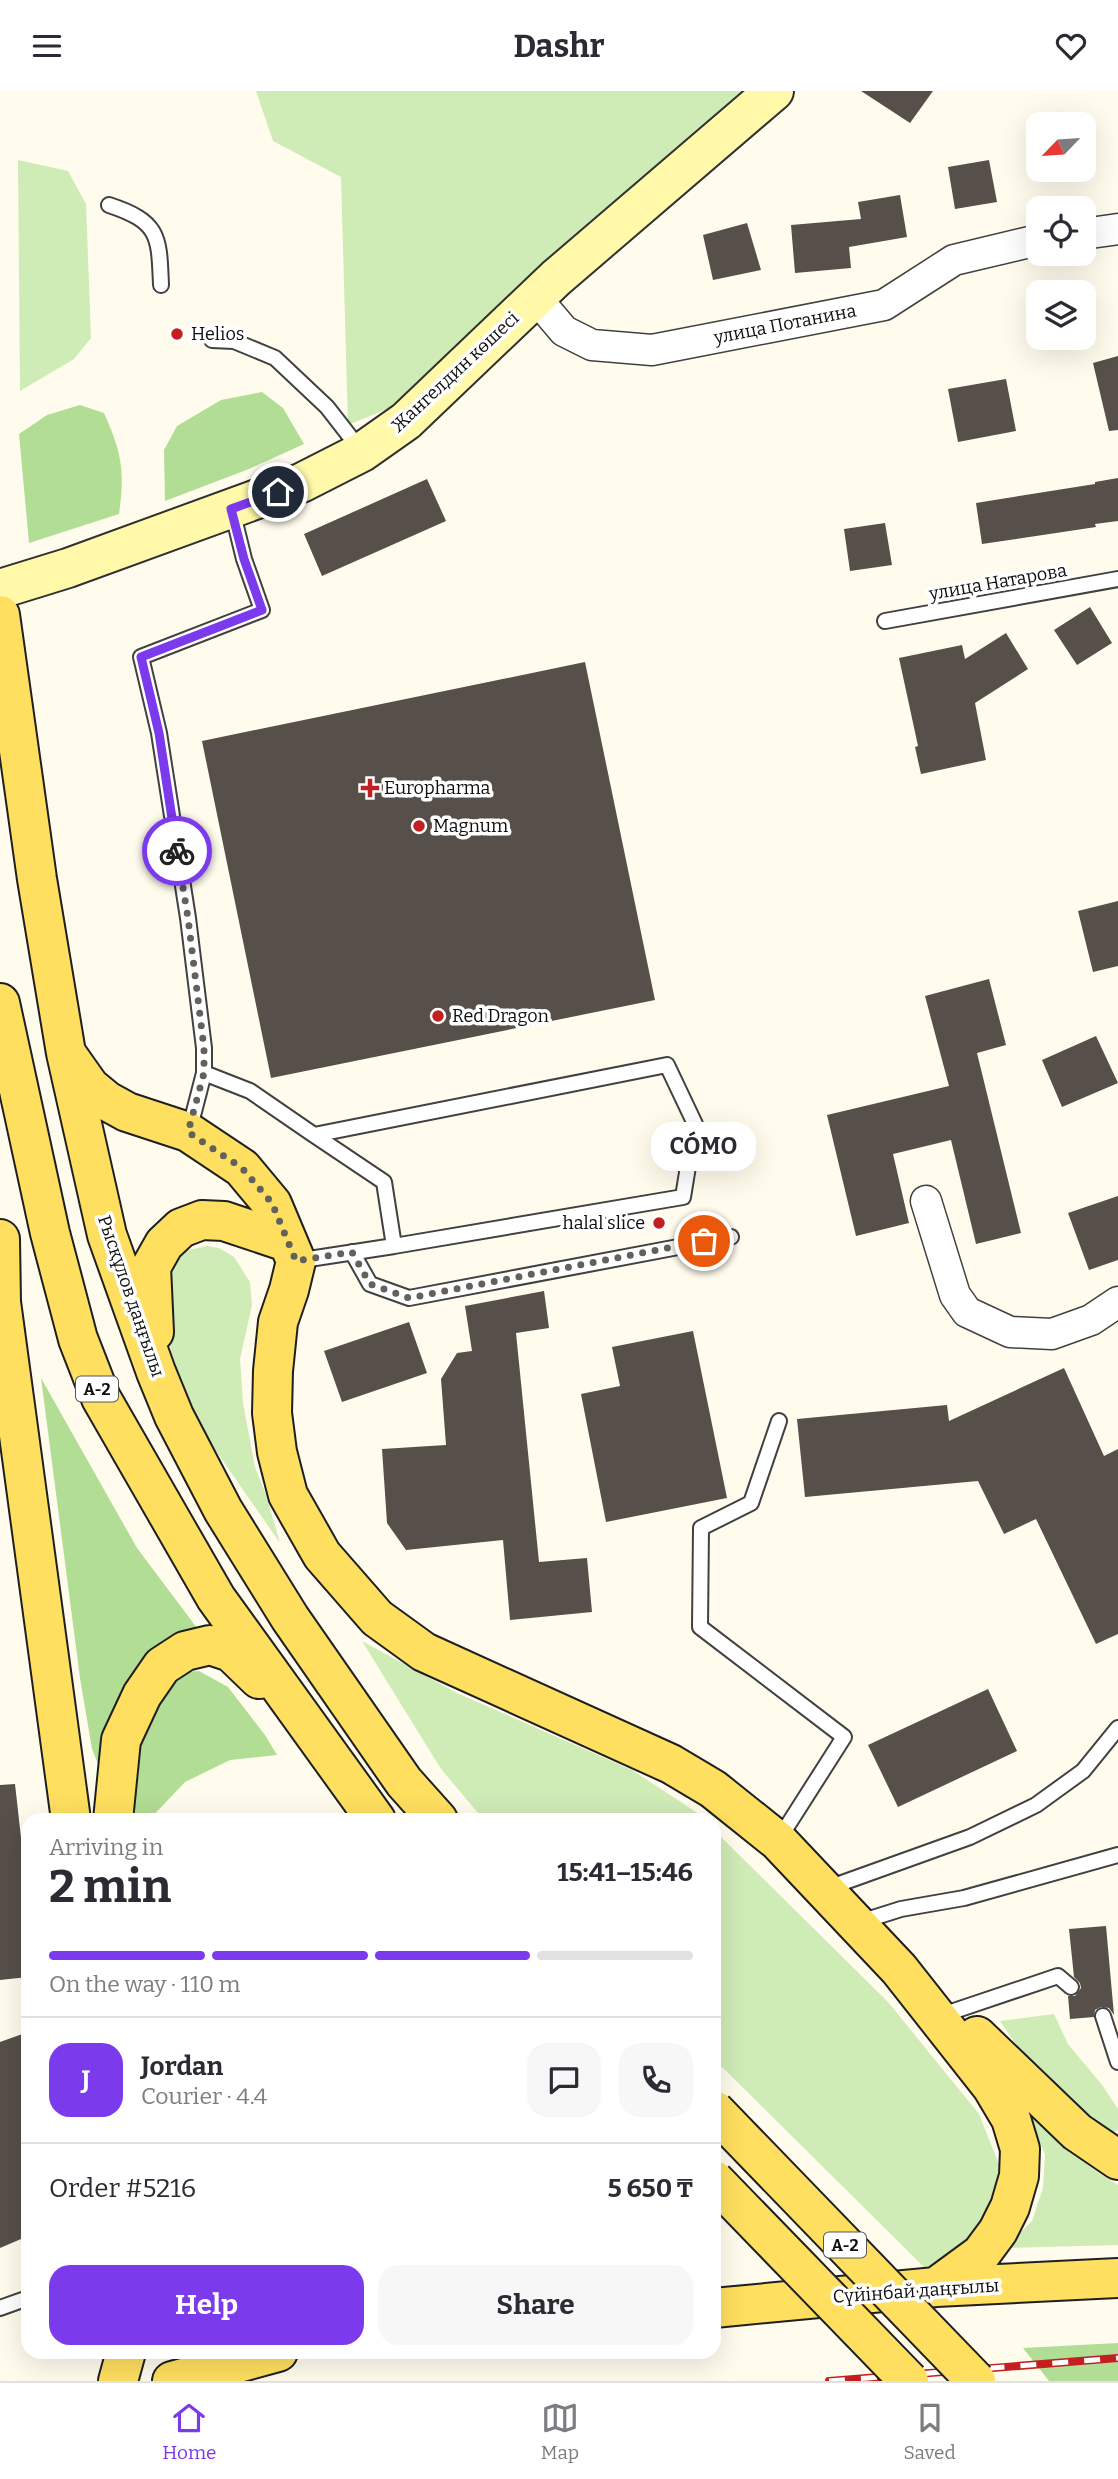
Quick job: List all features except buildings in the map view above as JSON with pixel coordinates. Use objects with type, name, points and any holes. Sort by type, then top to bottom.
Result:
[{"type":"main road","name":"Жангелдин көшесі","points":[[0,589],[68,568],[301,483],[362,452],[406,421],[536,298],[775,91]]},
{"type":"main road","name":"Рысқұлов даңғылы","points":[[0,615],[37,879],[66,1053],[107,1234],[156,1372],[174,1416],[223,1510],[290,1618],[404,1782],[432,1813]]},
{"type":"main road","name":"A-2","points":[[0,1003],[50,1233],[78,1339],[101,1398],[216,1598],[371,1813]]},
{"type":"main road","points":[[66,1053],[90,1087],[107,1101],[127,1112],[188,1132],[242,1168],[272,1203],[292,1251],[278,1322],[272,1413],[277,1451],[288,1495],[323,1555],[377,1618],[425,1652],[671,1765],[713,1789],[778,1841],[856,1923],[899,1969],[992,2087],[1011,2119],[1020,2149],[1019,2176],[1010,2207],[998,2231],[981,2254],[936,2287]]},
{"type":"main road","points":[[156,1372],[151,1267],[164,1244],[181,1228],[202,1220],[224,1221],[292,1251]]},
{"type":"main road","points":[[0,1239],[1,1302],[70,1813]]},
{"type":"main road","points":[[114,1813],[121,1740],[142,1695],[162,1666],[185,1651],[210,1645],[231,1652],[309,1726]]},
{"type":"main road","points":[[899,1969],[951,2012],[1077,2132],[1118,2159]]},
{"type":"main road","name":"A-2","points":[[721,2117],[975,2381]]},
{"type":"main road","name":"A-2","points":[[721,2187],[909,2381]]},
{"type":"main road","name":"Сүйінбай даңғылы","points":[[721,2307],[936,2287],[1118,2278]]},
{"type":"main road","points":[[118,2381],[124,2359]]},
{"type":"main road","points":[[173,2381],[248,2359]]},
{"type":"street","points":[[1096,232],[1118,229]]},
{"type":"street","name":"улица Потанина","points":[[536,298],[564,331],[592,345],[652,350],[884,305],[954,260],[1026,243]]},
{"type":"street","points":[[926,1201],[955,1295],[967,1312],[1010,1332],[1052,1334],[1091,1320],[1118,1302]]},
{"type":"lane","points":[[109,205],[146,223],[159,243],[162,285]]},
{"type":"lane","points":[[212,340],[234,341],[275,358],[327,407],[362,452]]},
{"type":"lane","points":[[188,1132],[204,1073],[204,1048],[188,918],[159,733],[141,657],[262,610],[244,559],[231,509]]},
{"type":"lane","name":"улица Натарова","points":[[885,621],[1118,579]]},
{"type":"lane","points":[[292,1251],[352,1252],[683,1197],[695,1124],[667,1065],[314,1135]]},
{"type":"lane","points":[[204,1073],[250,1091],[384,1182],[394,1246]]},
{"type":"lane","points":[[352,1252],[370,1284],[409,1298],[731,1237]]},
{"type":"lane","points":[[778,1841],[844,1737],[700,1627],[701,1528],[751,1503],[779,1422]]},
{"type":"lane","points":[[823,1889],[970,1837],[1036,1805],[1083,1771],[1118,1728]]},
{"type":"lane","points":[[856,1923],[901,1909],[964,1898],[1118,1855]]},
{"type":"lane","points":[[951,2012],[1058,1976],[1071,1987]]},
{"type":"lane","points":[[1103,2016],[1118,2062]]},
{"type":"lane","points":[[0,2308],[21,2300]]},
{"type":"green space","points":[[256,91],[761,91],[407,401],[348,425],[341,177],[273,141]]},
{"type":"green space","points":[[18,160],[68,171],[86,204],[91,338],[74,359],[20,391]]},
{"type":"green space","points":[[262,392],[283,408],[304,444],[249,469],[165,501],[164,450],[177,426],[221,400]]},
{"type":"green space","points":[[80,405],[104,413],[115,440],[122,474],[119,514],[29,543],[19,434],[47,415]]},
{"type":"green space","points":[[207,1246],[219,1248],[234,1257],[250,1282],[252,1305],[240,1359],[243,1403],[255,1467],[280,1543],[212,1445],[174,1378],[163,1282],[175,1253]]},
{"type":"green space","points":[[41,1378],[137,1548],[197,1628],[170,1637],[149,1652],[102,1774],[92,1749],[80,1678]]},
{"type":"green space","points":[[362,1641],[457,1693],[632,1770],[697,1813],[478,1813],[441,1769]]},
{"type":"green space","points":[[199,1671],[228,1687],[277,1755],[230,1760],[185,1782],[156,1813],[135,1813],[135,1763],[154,1703],[174,1672]]},
{"type":"green space","points":[[721,1837],[888,2002],[979,2114],[1000,2167],[987,2216],[956,2257],[925,2268],[721,2066]]},
{"type":"green space","points":[[1054,2014],[1068,2044],[1118,2109],[1118,2130],[1112,2133],[1071,2102],[1031,2066],[1000,2021]]},
{"type":"green space","points":[[1019,2096],[1064,2145],[1118,2185],[1118,2245],[1005,2248],[1032,2221],[1043,2188],[1045,2154]]},
{"type":"green space","points":[[1118,2343],[1118,2381],[1049,2381],[1023,2348]]},
{"type":"railway","points":[[829,2381],[1118,2358]]},
{"type":"way so far","points":[[177,851],[204,1048],[204,1073],[188,1132],[242,1168],[272,1203],[296,1261],[352,1252],[370,1284],[409,1298],[704,1241]]},
{"type":"place","name":"Helios","points":[[177,334]]},
{"type":"place","name":"Europharma","points":[[370,788]]},
{"type":"place","name":"Magnum","points":[[419,826]]},
{"type":"place","name":"Red Dragon","points":[[438,1016]]},
{"type":"place","name":"halal slice","points":[[659,1223]]},
{"type":"place","name":"CÓMO","points":[[704,1241]]},
{"type":"route","points":[[177,851],[159,733],[141,657],[262,610],[244,559],[231,509],[278,492]]}]
